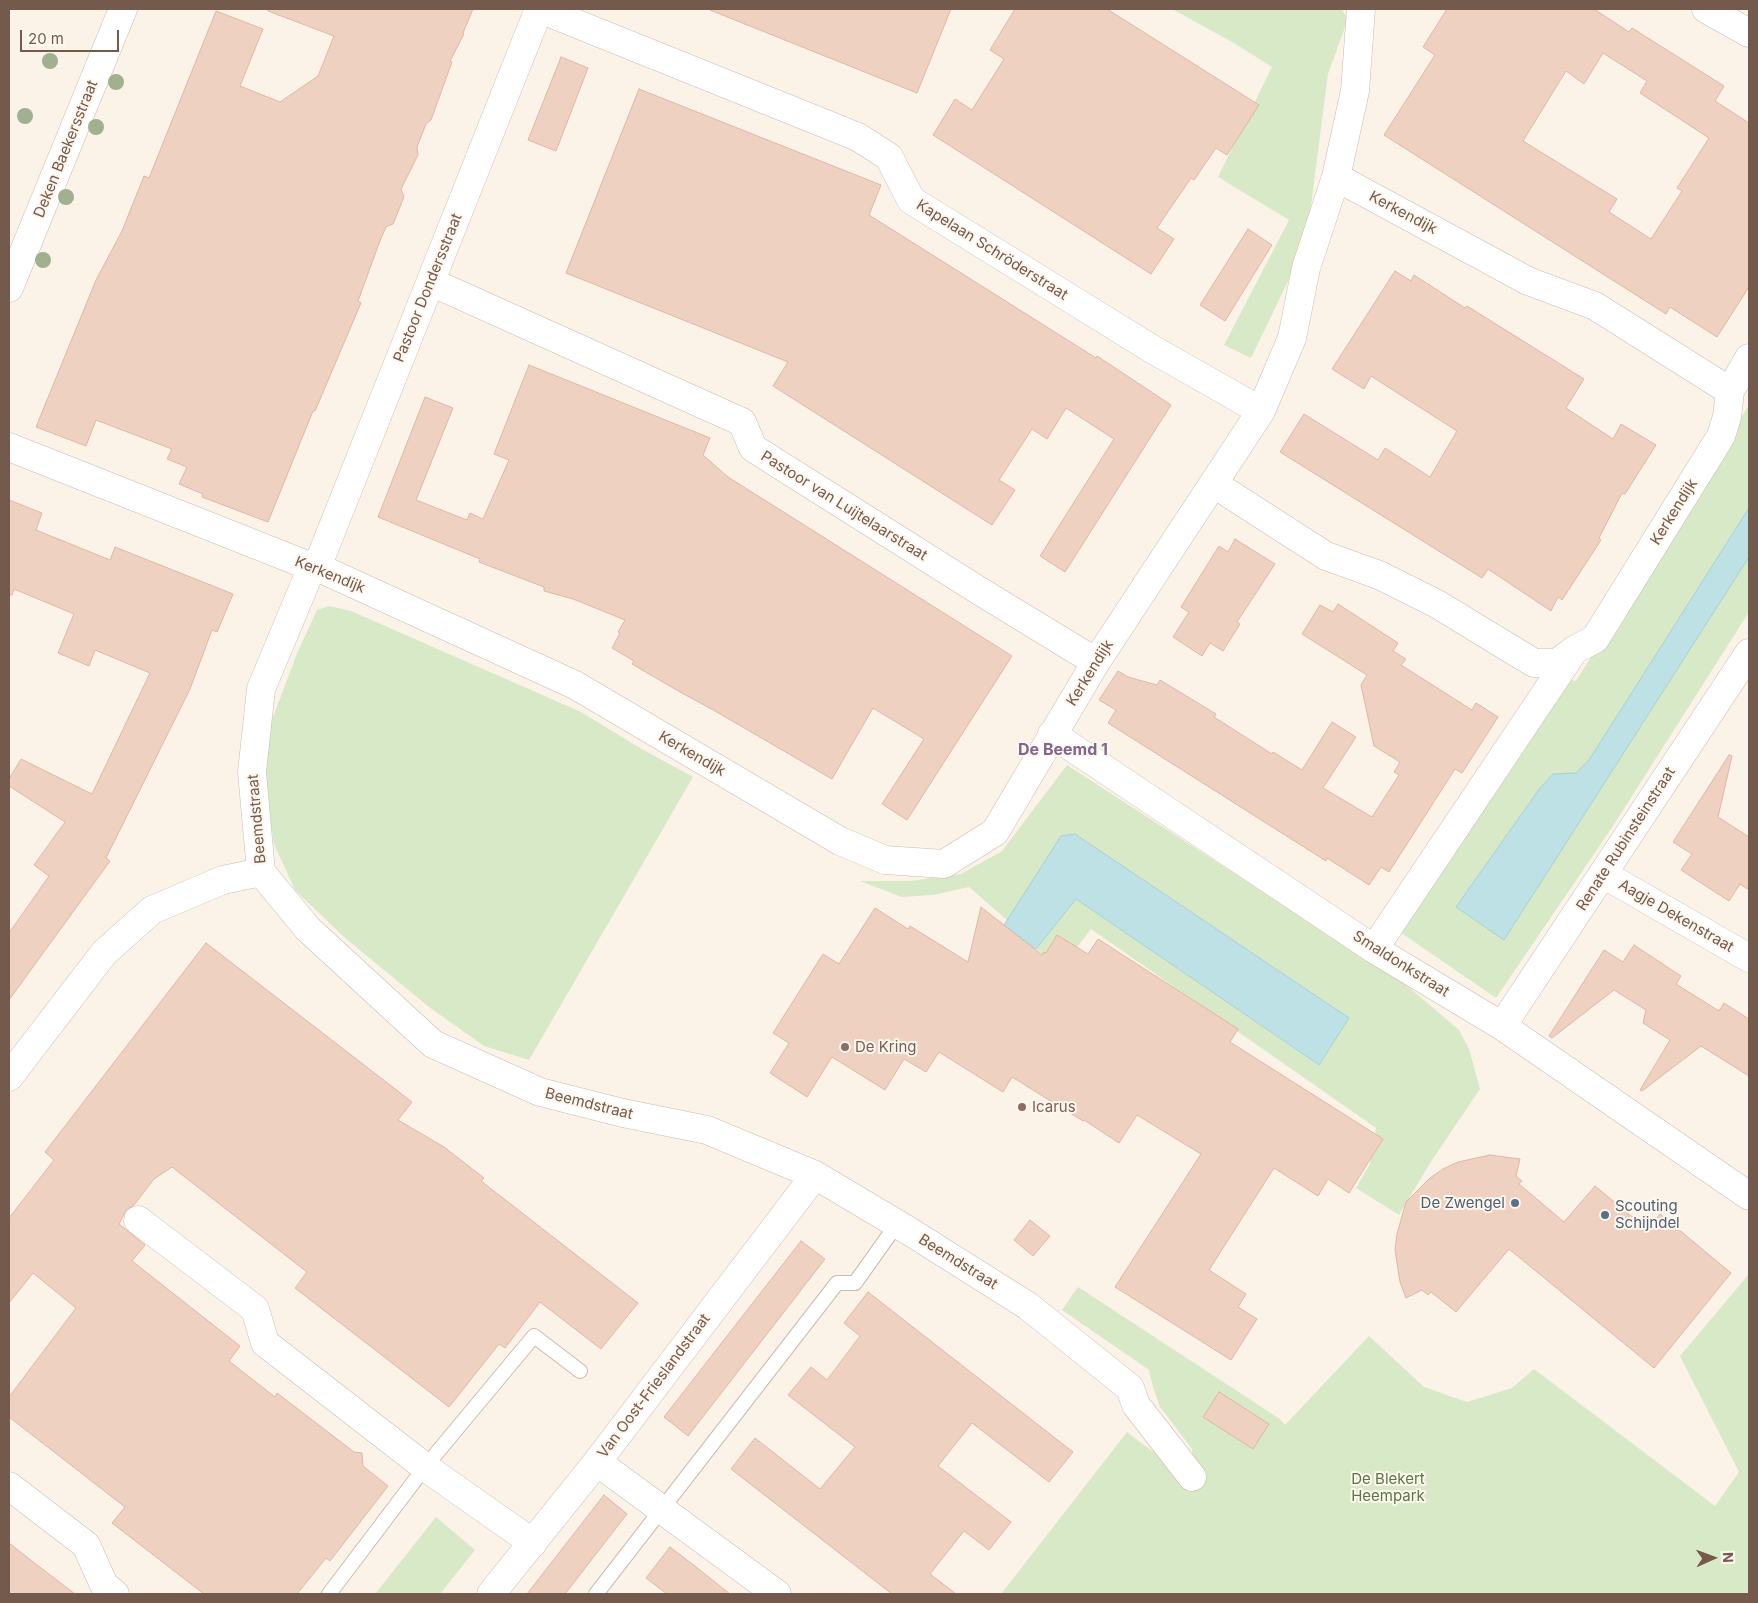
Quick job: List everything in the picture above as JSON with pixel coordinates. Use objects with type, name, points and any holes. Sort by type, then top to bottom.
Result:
[{"type":"street","name":"Deken Baekersstraat","points":[[9,288],[123,9]]},
{"type":"street","name":"Pastoor Dondersstraat","points":[[314,567],[540,9]]},
{"type":"street","name":"Kapelaan Schröderstraat","points":[[540,9],[858,137],[889,157],[911,200],[1152,349],[1260,411]]},
{"type":"street","name":"Kerkendijk","points":[[9,447],[314,567],[575,685],[840,841],[885,860],[944,864],[995,832],[1096,662],[1260,411],[1292,338],[1306,268],[1336,177],[1355,91],[1361,9]]},
{"type":"street","points":[[1706,9],[1749,33]]},
{"type":"street","name":"Kerkendijk","points":[[1214,484],[1326,556],[1380,575],[1437,604],[1534,663],[1557,663],[1574,650],[1596,639],[1721,436],[1727,417],[1730,391],[1595,306],[1528,281],[1336,177]]},
{"type":"street","name":"Pastoor van Luijtelaarstraat","points":[[431,282],[742,422],[752,448],[1096,662]]},
{"type":"street","points":[[1730,391],[1749,358]]},
{"type":"street","name":"Beemdstraat","points":[[314,567],[261,690],[252,772],[261,872],[308,928],[433,1044],[540,1092],[623,1114],[707,1130],[815,1175],[897,1224],[1028,1306],[1130,1388],[1136,1405],[1192,1477]]},
{"type":"street","points":[[1374,949],[1574,650]]},
{"type":"street","name":"Renate Rubinsteinstraat","points":[[1502,1026],[1749,653]]},
{"type":"street","name":"Smaldonkstraat","points":[[1052,734],[1374,949],[1502,1026],[1749,1196]]},
{"type":"street","points":[[9,1078],[104,953],[152,910],[223,880],[261,872]]},
{"type":"street","name":"Aagje Dekenstraat","points":[[1602,874],[1749,958]]},
{"type":"street","name":"Van Oost-Frieslandstraat","points":[[491,1594],[597,1462],[815,1175]]},
{"type":"street","points":[[138,1220],[255,1308],[265,1343],[425,1467],[533,1543]]},
{"type":"street","points":[[597,1462],[777,1594]]},
{"type":"street","points":[[9,1486],[86,1545],[104,1585],[115,1594]]},
{"type":"lane","points":[[596,1594],[837,1283],[855,1283],[897,1224]]},
{"type":"lane","points":[[329,1594],[425,1467],[534,1336],[580,1371]]},
{"type":"green space","points":[[1172,9],[1342,9],[1347,18],[1328,74],[1306,244],[1251,358],[1224,345],[1289,220],[1218,177],[1272,67],[1234,43]]},
{"type":"green space","points":[[1749,405],[1749,508],[1589,760],[1576,773],[1553,774],[1540,788],[1456,907],[1504,940],[1749,557],[1749,612],[1611,829],[1496,998],[1400,932],[1553,676],[1576,681]]},
{"type":"green space","points":[[329,606],[351,611],[581,712],[640,748],[693,777],[529,1060],[484,1046],[429,1007],[344,937],[295,890],[274,844],[264,783],[270,725],[298,651],[317,610]]},
{"type":"green space","points":[[1067,765],[1405,984],[1459,1030],[1469,1049],[1480,1089],[1432,1160],[1399,1215],[1356,1188],[1370,1164],[1376,1128],[1091,929],[1060,969],[1036,949],[1076,899],[1318,1065],[1349,1018],[1075,834],[1061,836],[1008,921],[969,887],[933,895],[902,897],[860,881],[910,881],[961,874],[1002,851]]},
{"type":"green space","name":"De Blekert Heempark","points":[[1749,1274],[1749,1594],[1001,1594],[1127,1432],[1145,1446],[1192,1476],[1192,1449],[1160,1407],[1149,1370],[1062,1310],[1078,1287],[1280,1419],[1285,1425],[1369,1336],[1424,1387],[1467,1402],[1512,1388],[1534,1369],[1715,1506],[1739,1472],[1680,1356]]},
{"type":"green space","points":[[436,1517],[475,1550],[440,1594],[375,1594]]},
{"type":"water","points":[[1749,508],[1749,557],[1504,940],[1456,907],[1540,788],[1553,774],[1576,773],[1589,760]]},
{"type":"water","points":[[1075,834],[1349,1018],[1319,1065],[1076,899],[1036,949],[1004,925],[1061,836]]},
{"type":"building","points":[[268,9],[473,9],[464,34],[450,61],[452,62],[431,120],[426,124],[417,147],[418,155],[401,189],[404,197],[393,224],[386,227],[381,238],[358,301],[361,303],[315,411],[313,411],[268,522],[202,497],[203,494],[179,484],[187,467],[167,459],[172,449],[96,420],[86,446],[36,427],[96,280],[122,231],[144,176],[149,178],[216,11],[263,29],[240,86],[280,102],[318,76],[334,36],[268,11]]},
{"type":"building","points":[[711,9],[951,9],[917,93]]},
{"type":"building","points":[[1015,9],[1107,9],[1259,105],[1227,155],[1216,148],[1194,180],[1191,178],[1157,228],[1174,239],[1151,274],[933,135],[955,99],[972,110],[1004,59],[990,50]]},
{"type":"building","points":[[1447,9],[1594,9],[1629,32],[1632,28],[1724,86],[1715,101],[1749,123],[1749,287],[1717,337],[1670,307],[1666,314],[1384,135],[1435,55],[1423,47]],"holes":[[[1603,53],[1647,81],[1640,93],[1709,138],[1677,188],[1682,191],[1651,239],[1609,212],[1617,199],[1523,141],[1566,71],[1584,84]]]},
{"type":"building","points":[[561,57],[588,68],[556,151],[528,140]]},
{"type":"building","points":[[639,89],[881,185],[869,215],[1096,358],[1097,356],[1171,405],[1065,572],[1040,556],[1114,439],[1066,408],[1047,439],[1032,429],[999,480],[1015,490],[992,525],[773,386],[788,362],[566,273]]},
{"type":"building","points":[[1248,229],[1272,245],[1225,321],[1200,305]]},
{"type":"building","points":[[1395,271],[1411,281],[1414,275],[1465,308],[1467,306],[1584,379],[1566,408],[1613,439],[1621,424],[1656,445],[1625,494],[1622,493],[1599,538],[1601,540],[1562,600],[1558,597],[1551,611],[1488,569],[1482,578],[1280,452],[1304,414],[1378,460],[1385,448],[1430,477],[1457,431],[1371,376],[1364,389],[1332,369]]},
{"type":"building","points":[[529,365],[710,438],[703,455],[728,477],[1012,656],[907,820],[882,804],[924,739],[873,708],[832,779],[632,664],[634,661],[612,648],[625,620],[573,599],[544,591],[544,587],[479,562],[480,559],[378,517],[425,397],[453,408],[416,500],[467,520],[470,513],[483,519],[509,460],[494,454]]},
{"type":"building","points":[[9,500],[42,513],[36,530],[110,560],[115,547],[233,594],[217,632],[212,630],[190,689],[106,858],[110,861],[9,1000],[9,933],[49,876],[34,865],[65,822],[9,786],[9,779],[21,759],[92,794],[150,673],[95,650],[89,666],[58,653],[74,614],[14,589],[12,595],[9,595]]},
{"type":"building","points":[[1235,539],[1275,564],[1237,622],[1240,624],[1223,651],[1210,643],[1202,656],[1173,637],[1189,612],[1181,607],[1219,546],[1228,552]]},
{"type":"building","points":[[1338,604],[1398,643],[1393,651],[1406,659],[1401,665],[1472,710],[1476,703],[1498,717],[1462,773],[1455,769],[1389,872],[1381,867],[1369,885],[1327,858],[1326,861],[1108,723],[1116,710],[1099,700],[1118,671],[1128,677],[1157,685],[1160,680],[1216,714],[1214,717],[1272,754],[1273,752],[1302,770],[1332,722],[1356,737],[1323,788],[1372,817],[1399,775],[1394,772],[1400,762],[1374,746],[1361,685],[1367,675],[1302,634],[1320,605],[1333,612]]},
{"type":"building","points":[[1729,755],[1732,756],[1718,817],[1749,837],[1749,890],[1740,884],[1729,901],[1681,870],[1692,854],[1673,842]]},
{"type":"building","points":[[981,907],[1042,955],[1044,952],[1046,953],[1057,935],[1088,954],[1098,939],[1238,1029],[1230,1042],[1383,1139],[1349,1193],[1328,1179],[1318,1196],[1274,1168],[1209,1270],[1246,1294],[1238,1307],[1257,1319],[1231,1360],[1115,1287],[1201,1154],[1137,1115],[1119,1143],[1012,1077],[1003,1092],[939,1052],[926,1072],[904,1059],[885,1090],[832,1057],[807,1097],[770,1073],[789,1043],[773,1033],[823,954],[839,964],[875,908],[908,929],[910,926],[968,962]]},
{"type":"building","points":[[206,943],[412,1102],[398,1120],[444,1147],[484,1178],[481,1181],[638,1303],[601,1349],[540,1302],[505,1348],[499,1344],[449,1407],[295,1288],[307,1272],[172,1167],[154,1179],[134,1205],[126,1210],[119,1224],[145,1245],[132,1261],[240,1346],[229,1361],[275,1397],[277,1393],[354,1452],[362,1453],[363,1466],[388,1486],[330,1561],[326,1558],[297,1594],[204,1594],[112,1523],[125,1507],[9,1417],[9,1397],[76,1308],[33,1273],[9,1303],[9,1218],[54,1160],[45,1152]]},
{"type":"building","points":[[1634,945],[1681,976],[1676,984],[1719,1011],[1724,1003],[1749,1019],[1749,1076],[1701,1046],[1642,1091],[1640,1090],[1670,1040],[1643,1023],[1646,1010],[1614,990],[1552,1038],[1549,1036],[1604,950],[1623,962]]},
{"type":"building","points":[[1490,1155],[1520,1159],[1516,1176],[1522,1181],[1519,1184],[1564,1222],[1595,1186],[1647,1229],[1660,1214],[1731,1273],[1654,1368],[1509,1249],[1456,1312],[1431,1292],[1428,1295],[1422,1290],[1406,1298],[1400,1282],[1395,1250],[1397,1234],[1406,1202],[1430,1178],[1443,1169],[1458,1162]]},
{"type":"building","points":[[1030,1220],[1050,1236],[1033,1256],[1014,1240]]},
{"type":"building","points":[[801,1241],[825,1259],[688,1436],[664,1417]]},
{"type":"building","points":[[868,1292],[1073,1452],[1049,1482],[972,1423],[938,1466],[1011,1522],[989,1550],[964,1531],[930,1574],[956,1594],[892,1594],[731,1469],[755,1438],[820,1489],[855,1447],[788,1395],[811,1367],[827,1380],[860,1336],[844,1323]]},
{"type":"building","points":[[1219,1392],[1269,1424],[1253,1449],[1203,1417]]},
{"type":"building","points":[[604,1495],[627,1514],[565,1594],[527,1594]]},
{"type":"building","points":[[9,1543],[32,1561],[75,1594],[9,1594]]},
{"type":"building","points":[[670,1547],[730,1594],[667,1594],[646,1578]]},
{"type":"place","name":"De Kring","points":[[845,1047]]},
{"type":"place","name":"Icarus","points":[[1022,1107]]},
{"type":"place","name":"De Zwengel","points":[[1515,1203]]},
{"type":"place","name":"Scouting Schijndel","points":[[1605,1215]]},
{"type":"district","name":"De Beemd 1","points":[[1063,750]]}]
